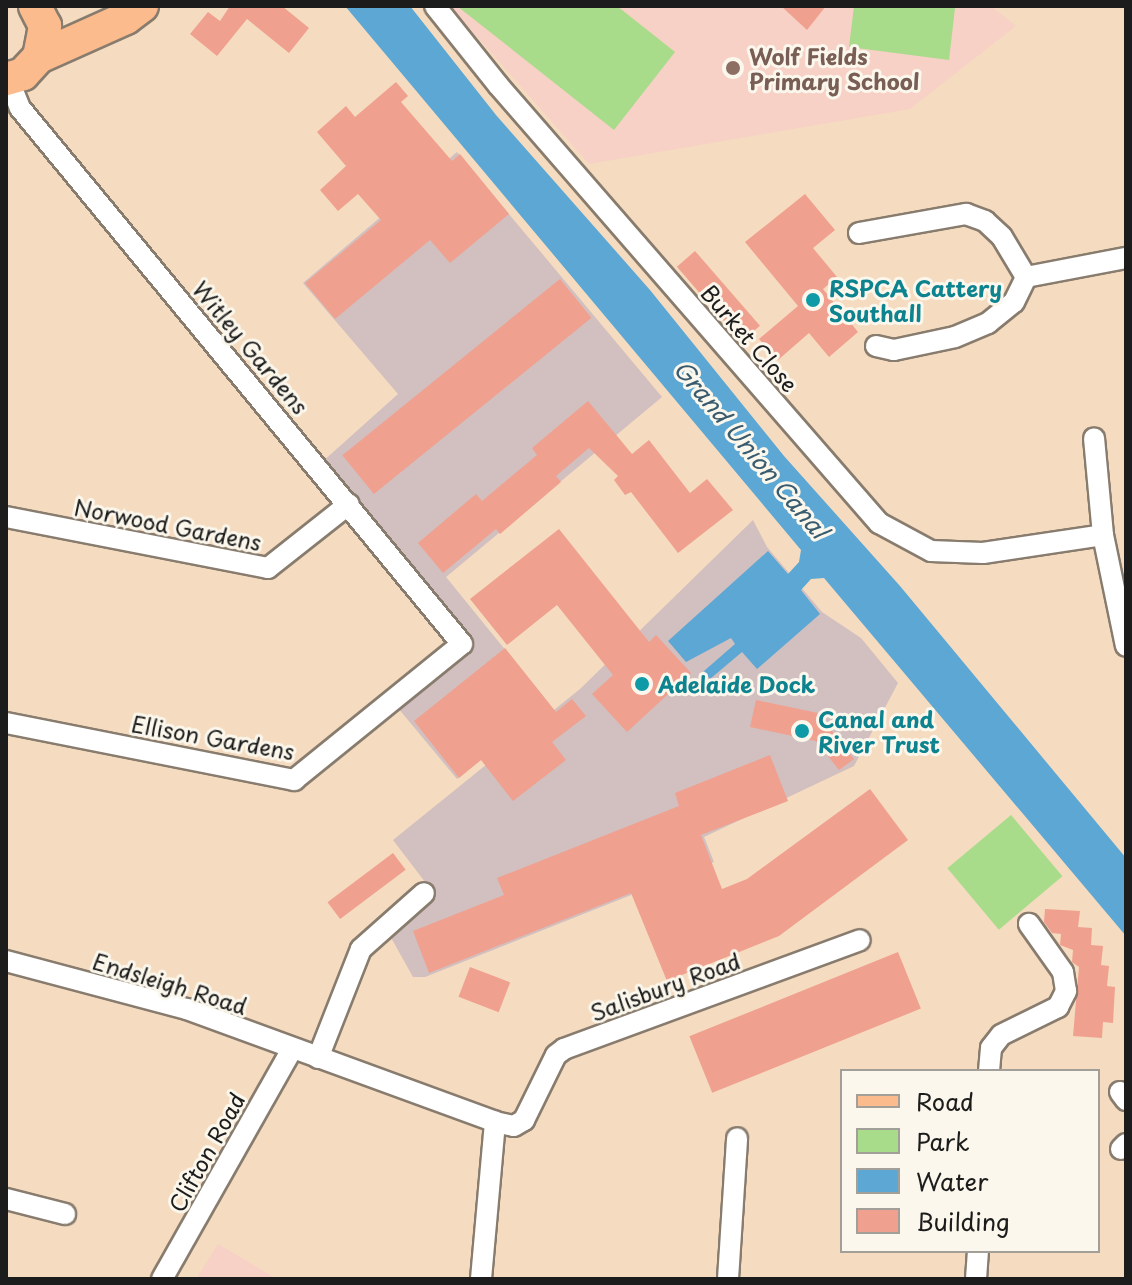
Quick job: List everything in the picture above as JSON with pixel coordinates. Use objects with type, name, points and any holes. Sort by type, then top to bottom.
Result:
[{"type":"main road","points":[[7,79],[30,69],[39,57],[45,26],[35,6]]},
{"type":"main road","points":[[39,57],[126,18],[142,6]]},
{"type":"street","name":"Burket Close","points":[[435,6],[498,85],[879,523],[931,551],[983,553],[1103,535]]},
{"type":"street","name":"Witley Gardens","points":[[7,79],[20,108],[462,644]]},
{"type":"street","points":[[859,233],[966,214],[985,221],[1002,237],[1026,277]]},
{"type":"street","points":[[1026,277],[1126,258]]},
{"type":"street","points":[[876,346],[894,350],[923,347],[988,323],[1014,302],[1026,277]]},
{"type":"street","points":[[1094,438],[1103,535],[1126,646]]},
{"type":"street","name":"Norwood Gardens","points":[[6,517],[268,568],[349,504]]},
{"type":"street","name":"Ellison Gardens","points":[[6,723],[294,780],[462,644]]},
{"type":"street","points":[[318,1058],[361,949],[424,893]]},
{"type":"street","points":[[989,1069],[991,1048],[1001,1035],[1058,1007],[1066,991],[1063,972],[1029,924]]},
{"type":"street","name":"Salisbury Road","points":[[524,1120],[556,1055],[564,1049],[860,940]]},
{"type":"street","name":"Endsleigh Road","points":[[6,961],[187,1009],[495,1122],[514,1126],[524,1120]]},
{"type":"street","name":"Clifton Road","points":[[162,1279],[292,1049]]},
{"type":"street","points":[[481,1279],[495,1122]]},
{"type":"street","points":[[728,1279],[737,1138]]},
{"type":"street","points":[[6,1199],[65,1214]]},
{"type":"street","points":[[976,1279],[978,1253]]},
{"type":"shaded area","name":"Wolf Fields Primary School","points":[[450,6],[991,6],[1016,26],[910,109],[589,164]]},
{"type":"shaded area","points":[[457,152],[662,397],[446,577],[550,705],[457,779],[393,702],[468,645],[321,463],[398,394],[303,283]]},
{"type":"shaded area","points":[[753,520],[767,547],[822,612],[861,638],[898,683],[854,766],[704,837],[714,862],[425,977],[413,977],[389,934],[435,895],[393,840],[580,689]]},
{"type":"shaded area","points":[[218,1244],[277,1279],[196,1279]]},
{"type":"green space","points":[[457,6],[617,6],[675,52],[614,130]]},
{"type":"green space","points":[[854,6],[955,8],[949,60],[849,47]]},
{"type":"green space","points":[[1011,815],[1062,876],[999,930],[947,868]]},
{"type":"water","name":"Grand Union Canal","points":[[345,6],[410,6],[496,115],[650,290],[784,456],[900,586],[1126,858],[1126,936],[824,578],[811,579],[801,590],[820,614],[757,669],[742,652],[710,679],[704,671],[735,644],[731,638],[686,662],[668,641],[768,551],[788,574],[799,562],[801,550]]},
{"type":"building","points":[[230,6],[282,6],[309,28],[289,53],[247,19],[217,56],[190,34],[208,12],[220,21]]},
{"type":"building","points":[[781,6],[826,6],[807,30]]},
{"type":"building","points":[[396,82],[408,96],[401,102],[452,161],[460,154],[509,214],[450,263],[430,240],[335,319],[305,283],[381,220],[358,194],[338,211],[320,190],[346,166],[317,132],[346,106],[355,117]]},
{"type":"building","points":[[805,194],[835,230],[813,248],[837,277],[823,289],[858,332],[829,357],[809,333],[778,360],[759,339],[798,306],[745,242]]},
{"type":"building","points":[[695,251],[760,326],[742,341],[677,267]]},
{"type":"building","points":[[560,279],[591,318],[374,494],[342,455]]},
{"type":"building","points":[[588,401],[632,454],[649,440],[690,493],[707,479],[733,510],[678,553],[631,492],[625,495],[614,480],[618,476],[589,448],[556,476],[561,482],[500,534],[496,529],[443,573],[418,543],[476,494],[482,501],[537,455],[532,448]]},
{"type":"building","points":[[559,529],[649,642],[656,635],[691,673],[627,732],[592,694],[613,675],[557,605],[507,645],[470,599]]},
{"type":"building","points":[[505,648],[556,712],[572,699],[586,716],[552,742],[566,760],[513,801],[481,760],[459,778],[414,721]]},
{"type":"building","name":"Canal and River Trust","points":[[756,700],[818,713],[854,759],[839,770],[816,741],[750,727]]},
{"type":"building","points":[[770,755],[788,801],[701,835],[722,889],[747,879],[870,789],[908,840],[779,936],[667,981],[631,893],[429,973],[413,931],[504,895],[497,878],[679,806],[675,793]]},
{"type":"building","points":[[393,853],[406,870],[340,919],[328,902]]},
{"type":"building","points":[[1045,909],[1080,911],[1078,927],[1092,928],[1091,945],[1103,946],[1101,965],[1109,966],[1107,986],[1115,987],[1113,1023],[1103,1022],[1102,1038],[1073,1036],[1079,967],[1072,962],[1073,950],[1060,945],[1061,934],[1052,933],[1044,922]]},
{"type":"building","points":[[898,952],[921,1009],[712,1093],[689,1036]]},
{"type":"building","points":[[470,967],[510,982],[499,1012],[459,997]]},
{"type":"place","name":"Wolf Fields Primary School","points":[[733,68]]},
{"type":"place","name":"RSPCA Cattery Southall","points":[[813,300]]},
{"type":"place","name":"Adelaide Dock","points":[[642,684]]},
{"type":"place","name":"Canal and River Trust","points":[[802,731]]}]
